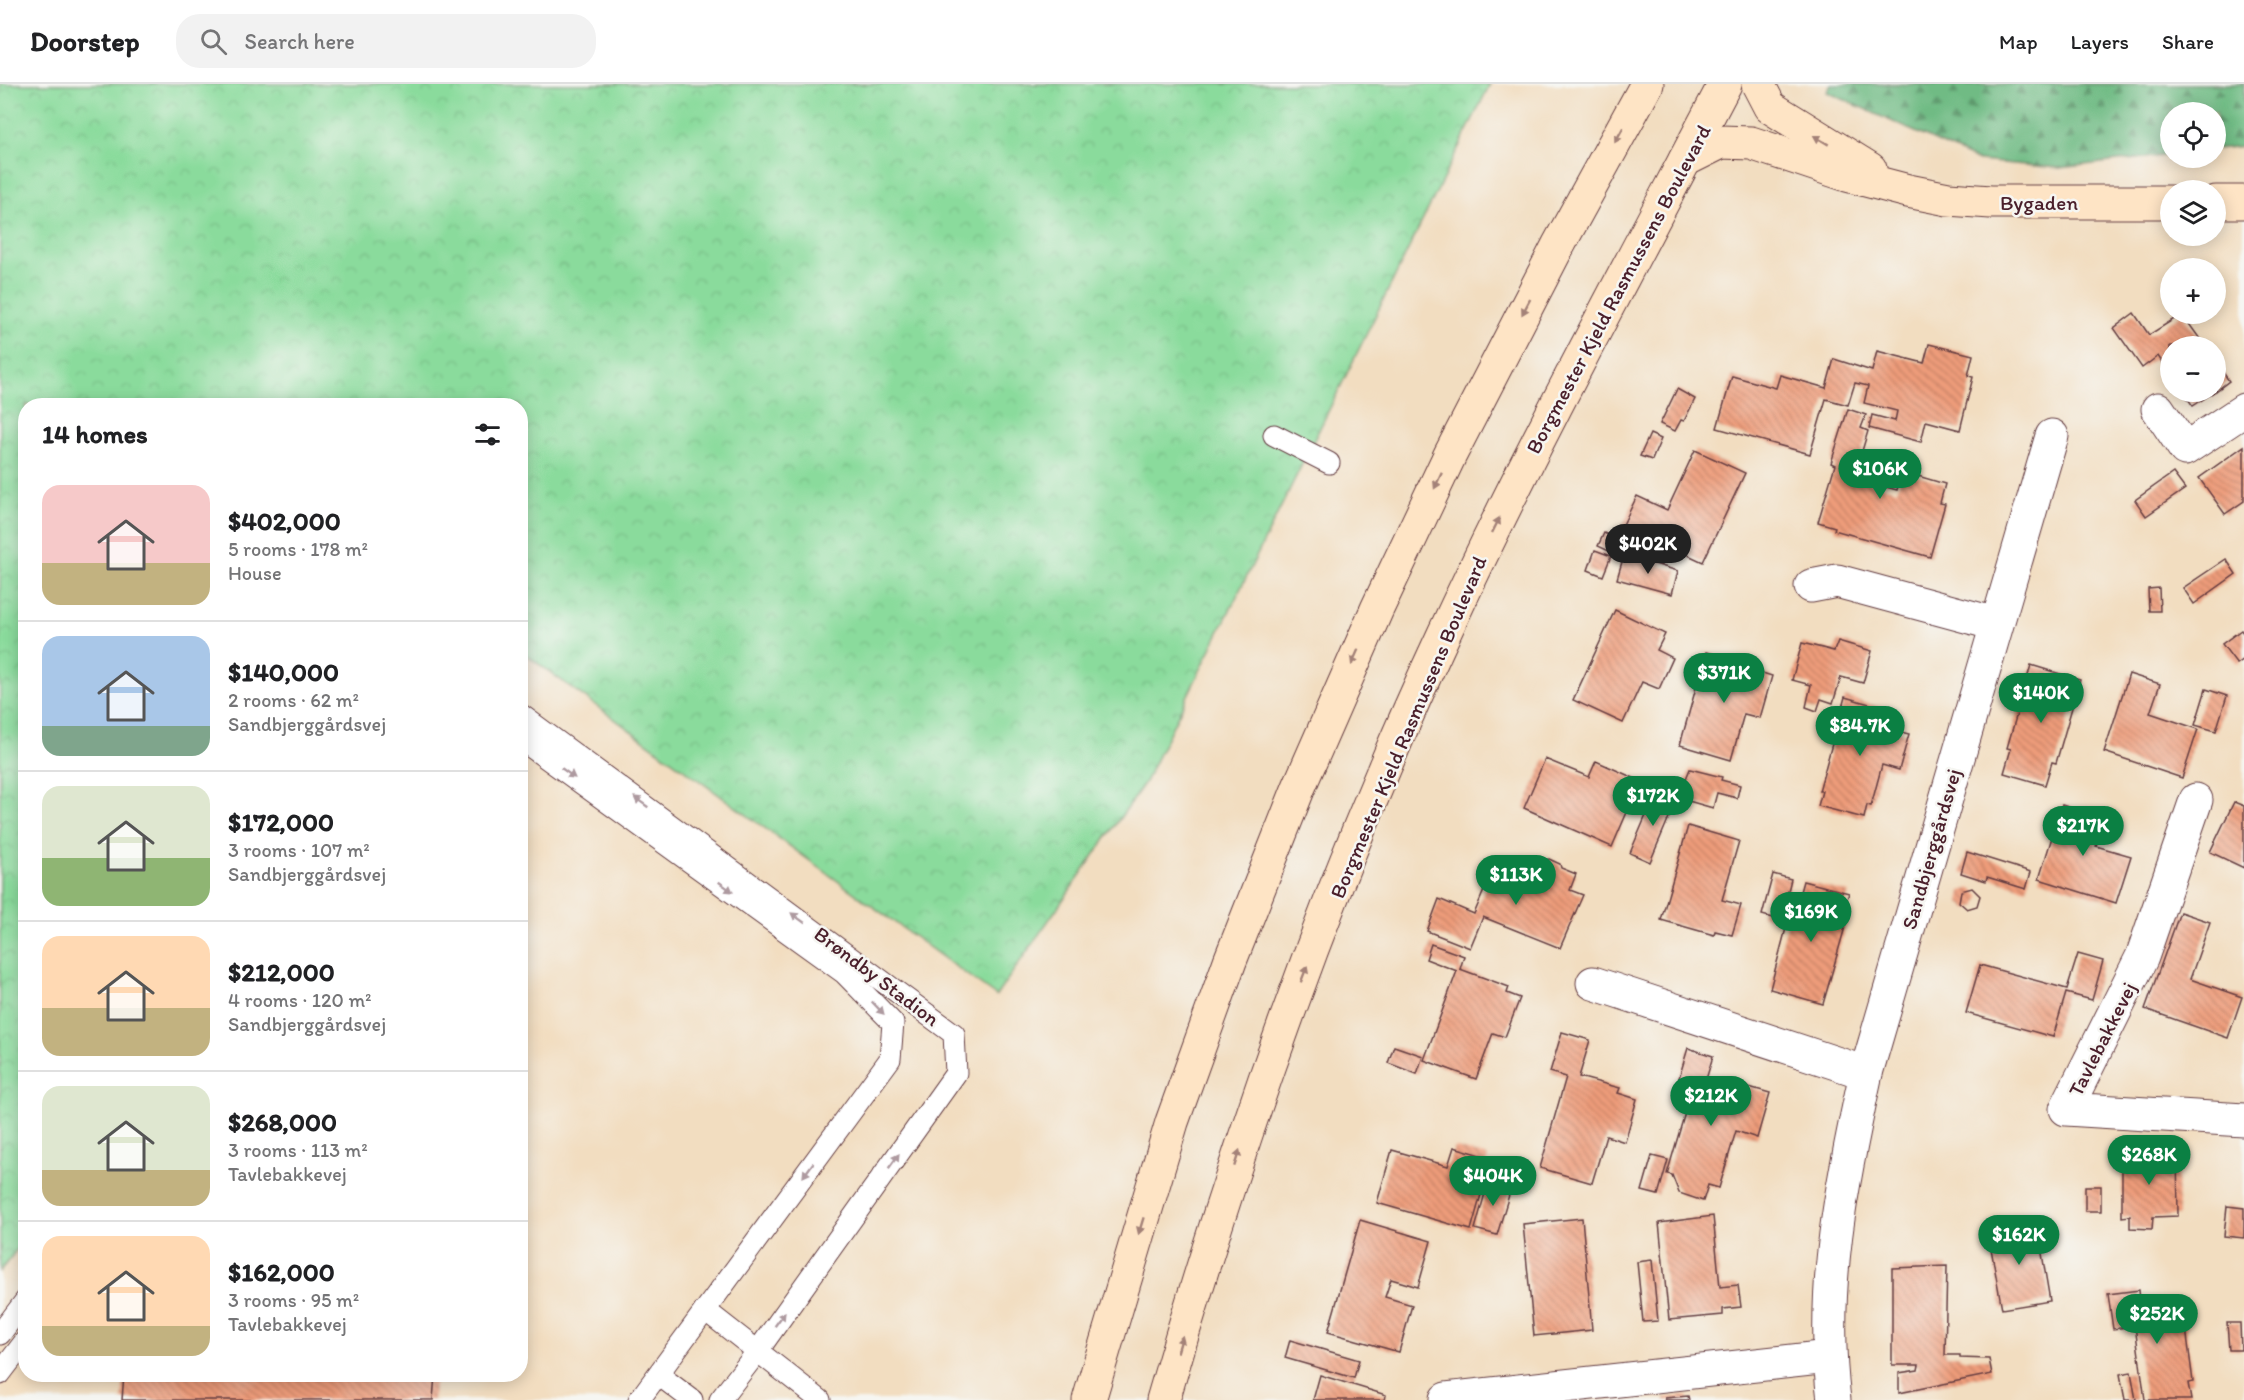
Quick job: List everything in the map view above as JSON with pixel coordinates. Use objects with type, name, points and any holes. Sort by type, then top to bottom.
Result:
[{"type":"street","points":[[1089,1400],[1172,1122],[1230,961],[1299,787],[1377,609],[1450,455],[1553,255],[1647,84]]},
{"type":"street","name":"Borgmester Kjeld Rasmussens Boulevard","points":[[1163,1400],[1242,1141],[1371,803],[1442,638],[1513,491],[1725,84]]},
{"type":"street","name":"Bygaden","points":[[1758,84],[1770,107],[1908,191]]},
{"type":"street","name":"Bygaden","points":[[1685,160],[1721,142],[1750,143],[1836,172],[1948,199],[1991,202],[2160,202]]},
{"type":"street","points":[[2226,202],[2244,202]]},
{"type":"street","points":[[2158,409],[2185,449],[2244,410]]},
{"type":"street","name":"Sandbjerggårdsvej","points":[[1834,1400],[1829,1357],[1831,1273],[1840,1203],[1866,1074],[2052,436]]},
{"type":"street","points":[[1811,586],[1837,580],[1996,624]]},
{"type":"street","name":"Tavlebakkevej","points":[[2196,800],[2142,957],[2066,1109],[2244,1120]]},
{"type":"street","points":[[1593,983],[1866,1074]]},
{"type":"street","points":[[1446,1399],[1829,1357]]},
{"type":"lane","points":[[1274,435],[1329,463]]},
{"type":"lane","name":"Brøndby Stadion","points":[[528,720],[954,1034],[956,1073],[757,1352],[720,1400]]},
{"type":"lane","name":"Brøndby Stadion","points":[[528,744],[844,973],[893,1023],[891,1059],[639,1400]]},
{"type":"lane","points":[[0,1334],[18,1310]]},
{"type":"lane","points":[[705,1311],[820,1400]]},
{"type":"lane","points":[[0,1374],[18,1351]]},
{"type":"lane","points":[[659,1375],[692,1400]]},
{"type":"green space","points":[[0,84],[1490,84],[1145,782],[996,996],[528,656],[528,398],[18,398],[18,1248],[0,1271]]},
{"type":"green space","points":[[1831,84],[2244,84],[2244,146],[2226,148],[2226,102],[2160,102],[2160,156],[2059,168],[1979,161],[1827,92]]},
{"type":"building","points":[[2134,313],[2149,335],[2166,324],[2189,324],[2198,336],[2160,336],[2160,359],[2158,356],[2142,368],[2114,328]]},
{"type":"building","points":[[1929,344],[1973,355],[1968,376],[1973,377],[1960,430],[1926,421],[1921,442],[1869,428],[1872,415],[1895,421],[1897,411],[1864,403],[1868,386],[1855,383],[1848,405],[1826,399],[1810,454],[1717,428],[1732,376],[1776,388],[1780,375],[1826,388],[1834,359],[1872,371],[1877,351],[1924,363]]},
{"type":"building","points":[[1677,389],[1695,399],[1684,421],[1681,420],[1675,431],[1660,424]]},
{"type":"building","points":[[1848,409],[1866,415],[1861,428],[1868,431],[1854,478],[1897,490],[1901,476],[1908,473],[1945,484],[1940,503],[1945,504],[1930,557],[1834,530],[1835,527],[1818,522],[1835,465],[1831,463]]},
{"type":"building","points":[[1650,434],[1661,439],[1652,460],[1640,456]]},
{"type":"building","points":[[2244,446],[2244,501],[2225,514],[2199,478]]},
{"type":"building","points":[[1695,450],[1745,473],[1703,562],[1669,546],[1661,565],[1614,546],[1611,552],[1598,546],[1604,533],[1616,539],[1637,496],[1667,510]]},
{"type":"building","points":[[2173,473],[2185,489],[2146,516],[2135,500]]},
{"type":"building","points":[[1595,550],[1611,556],[1603,576],[1588,570]]},
{"type":"building","points":[[1624,555],[1678,571],[1672,594],[1617,579]]},
{"type":"building","points":[[2226,559],[2236,574],[2194,604],[2183,588]]},
{"type":"building","points":[[2159,588],[2160,611],[2149,611],[2148,589]]},
{"type":"building","points":[[1615,610],[1665,634],[1657,650],[1673,658],[1659,689],[1642,682],[1623,723],[1573,700]]},
{"type":"building","points":[[2241,630],[2244,634],[2244,659],[2237,664],[2222,644]]},
{"type":"building","points":[[1838,641],[1872,651],[1863,683],[1841,677],[1833,703],[1821,699],[1817,711],[1806,707],[1811,685],[1792,680],[1802,643],[1834,651]]},
{"type":"building","points":[[1706,652],[1757,665],[1756,671],[1772,676],[1760,718],[1744,714],[1731,760],[1680,745]]},
{"type":"building","points":[[2031,665],[2080,680],[2056,763],[2052,762],[2045,785],[2004,773],[2011,749],[2007,748]]},
{"type":"building","points":[[2129,674],[2160,684],[2150,713],[2198,729],[2182,778],[2104,752]]},
{"type":"building","points":[[2206,689],[2227,696],[2216,731],[2195,725]]},
{"type":"building","points":[[1845,697],[1897,712],[1893,730],[1909,734],[1899,770],[1882,765],[1871,806],[1867,805],[1864,818],[1818,806],[1822,791],[1819,791]]},
{"type":"building","points":[[1545,759],[1589,777],[1596,761],[1636,779],[1630,794],[1634,796],[1612,847],[1524,808]]},
{"type":"building","points":[[1690,769],[1722,777],[1721,780],[1740,785],[1737,798],[1717,793],[1713,808],[1678,798]]},
{"type":"building","points":[[1656,792],[1676,801],[1650,862],[1630,853]]},
{"type":"building","points":[[2234,802],[2244,806],[2244,868],[2210,852]]},
{"type":"building","points":[[2062,805],[2105,819],[2096,846],[2131,856],[2116,903],[2039,879]]},
{"type":"building","points":[[1688,826],[1739,841],[1722,900],[1741,905],[1732,935],[1715,931],[1714,935],[1661,920]]},
{"type":"building","points":[[1967,852],[2031,872],[2026,889],[1987,877],[1986,881],[1961,873]]},
{"type":"building","points":[[1549,859],[1560,864],[1561,868],[1576,874],[1570,890],[1583,895],[1560,948],[1483,917],[1470,948],[1427,931],[1439,899],[1474,914],[1497,860],[1537,877],[1543,861]]},
{"type":"building","points":[[1773,874],[1791,879],[1781,920],[1762,915]]},
{"type":"building","points":[[1803,881],[1849,893],[1843,911],[1849,913],[1823,1004],[1770,989],[1794,898],[1798,899]]},
{"type":"building","points":[[1972,888],[1980,896],[1977,906],[1967,909],[1959,902],[1961,891]]},
{"type":"building","points":[[2180,912],[2210,922],[2190,979],[2242,997],[2228,1038],[2145,1009]]},
{"type":"building","points":[[1431,944],[1464,956],[1460,969],[1509,987],[1507,993],[1520,998],[1505,1037],[1493,1033],[1476,1079],[1424,1060],[1457,971],[1426,959]]},
{"type":"building","points":[[2078,954],[2103,961],[2092,1000],[2066,993],[2053,1037],[1966,1013],[1980,965],[2067,989]]},
{"type":"building","points":[[1562,1032],[1590,1040],[1579,1077],[1620,1088],[1618,1093],[1637,1099],[1625,1142],[1606,1136],[1592,1183],[1540,1168],[1566,1077],[1550,1072]]},
{"type":"building","points":[[1394,1046],[1423,1056],[1417,1074],[1388,1063]]},
{"type":"building","points":[[1688,1048],[1713,1056],[1705,1083],[1740,1093],[1742,1085],[1770,1093],[1757,1138],[1736,1131],[1719,1188],[1708,1185],[1703,1201],[1679,1193],[1672,1175],[1667,1174],[1694,1082],[1679,1078]]},
{"type":"building","points":[[1454,1147],[1488,1157],[1483,1176],[1486,1177],[1471,1230],[1377,1203],[1392,1150],[1448,1166]]},
{"type":"building","points":[[2177,1149],[2178,1216],[2153,1217],[2152,1229],[2130,1228],[2130,1216],[2122,1217],[2122,1150]]},
{"type":"building","points":[[1652,1156],[1668,1160],[1658,1195],[1642,1191]]},
{"type":"building","points":[[1489,1179],[1512,1185],[1497,1235],[1475,1229]]},
{"type":"building","points":[[2085,1186],[2101,1186],[2101,1211],[2085,1211]]},
{"type":"building","points":[[2227,1206],[2244,1208],[2244,1238],[2224,1236]]},
{"type":"building","points":[[1713,1216],[1720,1287],[1738,1285],[1741,1307],[1723,1309],[1723,1315],[1669,1320],[1659,1223]]},
{"type":"building","points":[[1582,1218],[1592,1330],[1534,1336],[1523,1224]]},
{"type":"building","points":[[1360,1220],[1431,1241],[1418,1287],[1391,1279],[1385,1297],[1412,1305],[1399,1352],[1328,1332]]},
{"type":"building","points":[[2037,1224],[2050,1301],[2002,1309],[1988,1232]]},
{"type":"building","points":[[1652,1260],[1658,1321],[1643,1322],[1637,1262]]},
{"type":"building","points":[[1947,1266],[1945,1355],[1989,1359],[1992,1374],[1899,1393],[1899,1373],[1918,1370],[1919,1365],[1892,1365],[1892,1268]]},
{"type":"building","points":[[2139,1290],[2141,1310],[2183,1305],[2193,1382],[2188,1383],[2191,1400],[2145,1400],[2135,1326],[2113,1329],[2108,1294]]},
{"type":"building","points":[[2227,1323],[2240,1323],[2241,1350],[2229,1350]]},
{"type":"building","points":[[1290,1340],[1359,1360],[1354,1378],[1285,1358]]},
{"type":"building","points":[[2131,1372],[2136,1400],[2125,1400],[2120,1374]]},
{"type":"building","points":[[1320,1375],[1386,1395],[1385,1400],[1313,1400]]},
{"type":"building","points":[[123,1382],[434,1382],[433,1400],[122,1400]]},
{"type":"building","points":[[1688,1396],[1689,1400],[1665,1400],[1665,1398]]}]
